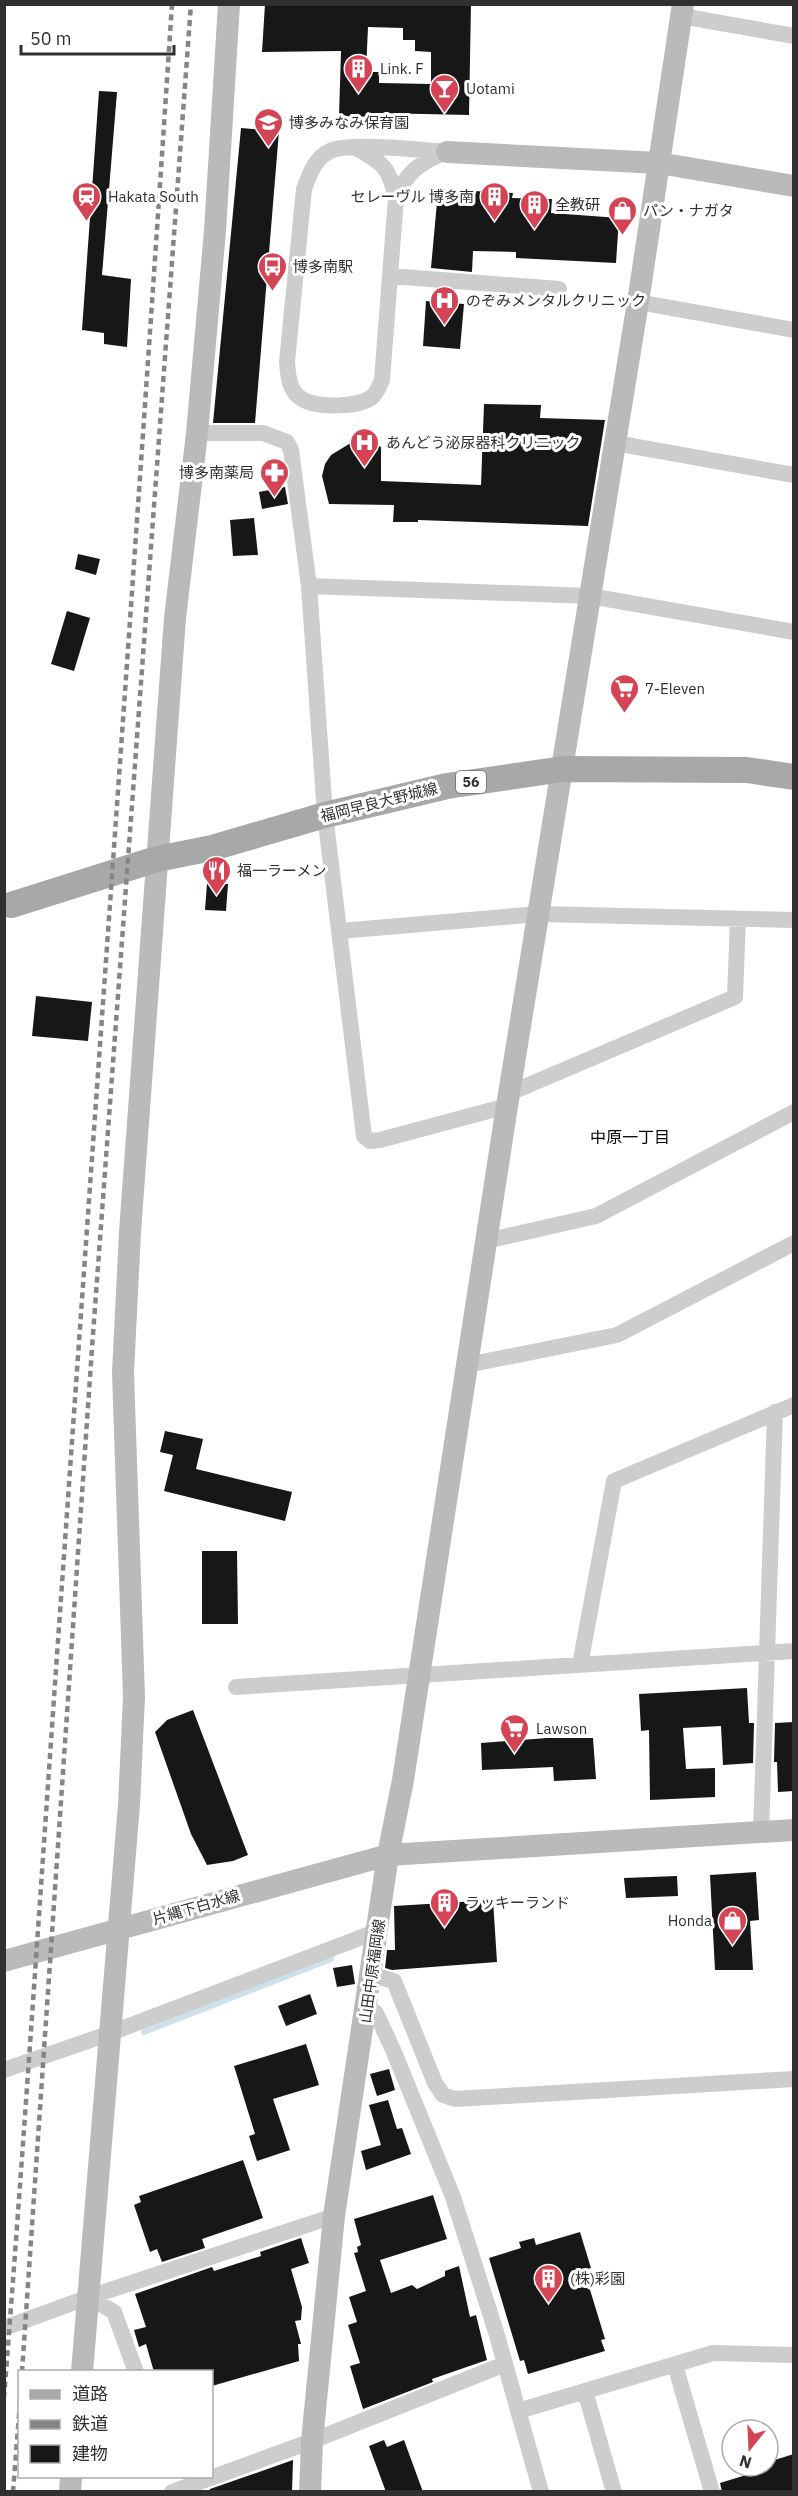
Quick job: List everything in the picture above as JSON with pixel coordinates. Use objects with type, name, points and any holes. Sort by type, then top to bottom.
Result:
[{"type":"main road","name":"福岡早良大野城線","points":[[11,905],[156,859],[212,848],[325,815],[447,786],[563,769],[747,770],[794,777]]},
{"type":"street","points":[[82,2370],[108,2034],[129,1805],[134,1697],[123,1374],[142,1041],[175,618],[197,433],[215,231],[229,4]]},
{"type":"street","points":[[682,10],[794,36]]},
{"type":"street","name":"山田中原福岡線","points":[[310,2492],[312,2441],[334,2216],[372,1975],[388,1855],[397,1823],[486,1241],[638,302],[682,10]]},
{"type":"street","points":[[356,148],[380,161],[391,175],[396,198],[382,380],[373,396],[357,405],[318,404],[301,399],[289,382],[287,362],[304,189],[313,165],[330,151],[356,148],[659,163],[794,186]]},
{"type":"street","points":[[396,198],[405,178],[422,162],[447,152]]},
{"type":"street","points":[[390,276],[559,289]]},
{"type":"street","points":[[638,302],[794,330]]},
{"type":"street","points":[[197,433],[263,433],[287,442],[291,450],[309,586],[325,815],[364,1136],[370,1141],[380,1140],[509,1099],[735,997],[738,919]]},
{"type":"street","points":[[615,443],[794,475]]},
{"type":"street","points":[[309,586],[590,596],[794,632]]},
{"type":"street","points":[[339,931],[539,914],[794,920]]},
{"type":"street","points":[[486,1241],[596,1216],[794,1112]]},
{"type":"street","points":[[467,1365],[617,1335],[794,1243]]},
{"type":"street","points":[[580,1665],[614,1480],[794,1405]]},
{"type":"street","points":[[761,1833],[775,1412]]},
{"type":"street","points":[[236,1687],[794,1651]]},
{"type":"street","points":[[388,1855],[794,1830]]},
{"type":"street","name":"片縄下白水線","points":[[4,1961],[388,1855]]},
{"type":"street","points":[[4,2070],[108,2034],[378,1931]]},
{"type":"street","points":[[372,1975],[394,1981],[435,2083],[443,2095],[455,2100],[794,2079]]},
{"type":"street","points":[[367,2007],[376,2013],[442,2167],[474,2259],[541,2492]]},
{"type":"street","points":[[4,2328],[89,2297],[334,2216]]},
{"type":"street","points":[[89,2297],[114,2312],[135,2370]]},
{"type":"street","points":[[518,2411],[713,2353],[794,2355]]},
{"type":"street","points":[[213,2474],[312,2441],[505,2364]]},
{"type":"street","points":[[675,2365],[712,2492]]},
{"type":"street","points":[[585,2391],[614,2492]]},
{"type":"street","points":[[176,2487],[203,2478]]},
{"type":"building","points":[[265,4],[471,4],[469,115],[378,113],[378,117],[339,116],[341,51],[262,52]],"holes":[[[368,27],[403,28],[403,40],[415,40],[415,51],[431,52],[431,84],[379,83],[379,72],[366,72]]]},
{"type":"building","points":[[99,91],[117,92],[102,275],[131,279],[127,347],[104,344],[104,333],[82,330]]},
{"type":"building","points":[[241,128],[279,131],[255,423],[213,423]]},
{"type":"building","points":[[453,190],[513,193],[512,198],[552,199],[551,213],[619,218],[616,263],[516,258],[516,252],[473,251],[472,272],[431,268],[437,202]]},
{"type":"building","points":[[426,301],[464,304],[460,349],[423,346]]},
{"type":"building","points":[[484,404],[541,405],[540,418],[605,420],[588,526],[418,520],[418,522],[393,522],[394,505],[329,504],[322,476],[325,464],[331,455],[354,441],[370,442],[381,447],[381,481],[481,485]]},
{"type":"building","points":[[285,487],[288,504],[262,509],[259,492]]},
{"type":"building","points":[[254,518],[258,555],[233,556],[230,520]]},
{"type":"building","points":[[78,554],[100,559],[96,575],[75,569]]},
{"type":"building","points":[[67,611],[90,618],[74,671],[51,664]]},
{"type":"building","points":[[207,883],[228,884],[226,911],[205,910]]},
{"type":"building","points":[[36,996],[92,1002],[88,1041],[32,1036]]},
{"type":"building","points":[[165,1431],[203,1439],[196,1469],[292,1492],[285,1521],[164,1491],[173,1455],[160,1452]]},
{"type":"building","points":[[202,1551],[237,1551],[238,1624],[202,1624]]},
{"type":"building","points":[[747,1688],[749,1723],[754,1723],[753,1763],[723,1765],[721,1726],[683,1728],[686,1769],[715,1768],[715,1797],[650,1800],[649,1730],[641,1731],[639,1694]]},
{"type":"building","points":[[193,1710],[248,1855],[233,1861],[207,1865],[191,1834],[155,1732],[167,1720]]},
{"type":"building","points":[[794,1722],[794,1791],[778,1792],[777,1762],[774,1762],[775,1723]]},
{"type":"building","points":[[547,1738],[593,1738],[596,1779],[554,1781],[553,1767],[482,1770],[481,1743]]},
{"type":"building","name":"Honda","points":[[756,1872],[759,1920],[750,1921],[753,1970],[715,1970],[710,1875]]},
{"type":"building","points":[[677,1876],[678,1896],[626,1898],[624,1878]]},
{"type":"building","name":"ラッキーランド","points":[[493,1900],[497,1962],[392,1970],[385,1968],[387,1950],[395,1950],[394,1906]]},
{"type":"building","points":[[352,1965],[355,1984],[337,1987],[333,1968]]},
{"type":"building","points":[[310,1994],[317,2014],[286,2026],[278,2006]]},
{"type":"building","points":[[306,2044],[319,2085],[273,2099],[290,2150],[257,2161],[249,2136],[255,2134],[234,2066]]},
{"type":"building","points":[[389,2069],[395,2090],[377,2096],[370,2074]]},
{"type":"building","points":[[388,2100],[397,2129],[402,2128],[411,2154],[366,2170],[361,2151],[381,2145],[369,2105]]},
{"type":"building","points":[[243,2160],[263,2218],[202,2239],[205,2248],[162,2262],[157,2249],[150,2252],[134,2205],[141,2202],[139,2196]]},
{"type":"building","points":[[433,2195],[447,2239],[380,2260],[391,2293],[412,2285],[417,2289],[445,2276],[445,2271],[459,2266],[470,2317],[476,2315],[487,2360],[432,2379],[433,2382],[363,2409],[350,2366],[360,2363],[348,2325],[357,2322],[349,2297],[366,2291],[354,2253],[358,2252],[357,2247],[361,2245],[354,2219]]},
{"type":"building","name":"(株)彩園","points":[[580,2232],[591,2268],[584,2270],[605,2339],[601,2340],[605,2351],[528,2374],[524,2360],[520,2361],[489,2258],[521,2248],[519,2242],[534,2238],[536,2245]]},
{"type":"building","points":[[301,2238],[309,2263],[291,2269],[302,2307],[301,2320],[295,2321],[301,2344],[298,2344],[299,2361],[213,2386],[213,2370],[153,2370],[146,2344],[139,2347],[134,2330],[146,2327],[135,2294],[212,2267],[214,2271],[261,2256],[260,2252]]},
{"type":"building","points":[[384,2440],[387,2447],[404,2440],[423,2492],[386,2492],[369,2446]]},
{"type":"building","points":[[794,2454],[794,2492],[722,2492],[720,2483],[736,2478],[780,2478],[780,2458]]},
{"type":"building","points":[[293,2460],[292,2492],[210,2492],[210,2489]]},
{"type":"waterway","points":[[144,2032],[331,1959]]},
{"type":"railway","points":[[4,2398],[172,4]]},
{"type":"railway","points":[[22,2370],[92,1348],[191,4]]},
{"type":"railway","points":[[13,2492],[18,2428]]},
{"type":"place","name":"Link. F","points":[[359,94]]},
{"type":"place","name":"Uotami","points":[[445,114]]},
{"type":"place","name":"博多みなみ保育園","points":[[268,148]]},
{"type":"place","name":"Hakata South","points":[[87,222]]},
{"type":"place","name":"セレーヴル 博多南","points":[[495,222]]},
{"type":"place","name":"全教研","points":[[534,230]]},
{"type":"place","name":"パン・ナガタ","points":[[622,236]]},
{"type":"place","name":"博多南駅","points":[[272,292]]},
{"type":"place","name":"のぞみメンタルクリニック","points":[[445,326]]},
{"type":"place","name":"あんどう泌尿器科クリニック","points":[[365,468]]},
{"type":"place","name":"博多南薬局","points":[[275,498]]},
{"type":"place","name":"7-Eleven","points":[[624,714]]},
{"type":"place","name":"福一ラーメン","points":[[216,896]]},
{"type":"place","name":"Lawson","points":[[515,1754]]},
{"type":"place","name":"ラッキーランド","points":[[444,1928]]},
{"type":"place","name":"Honda","points":[[733,1946]]},
{"type":"place","name":"(株)彩園","points":[[549,2304]]},
{"type":"district","name":"中原一丁目","points":[[630,1137]]}]
